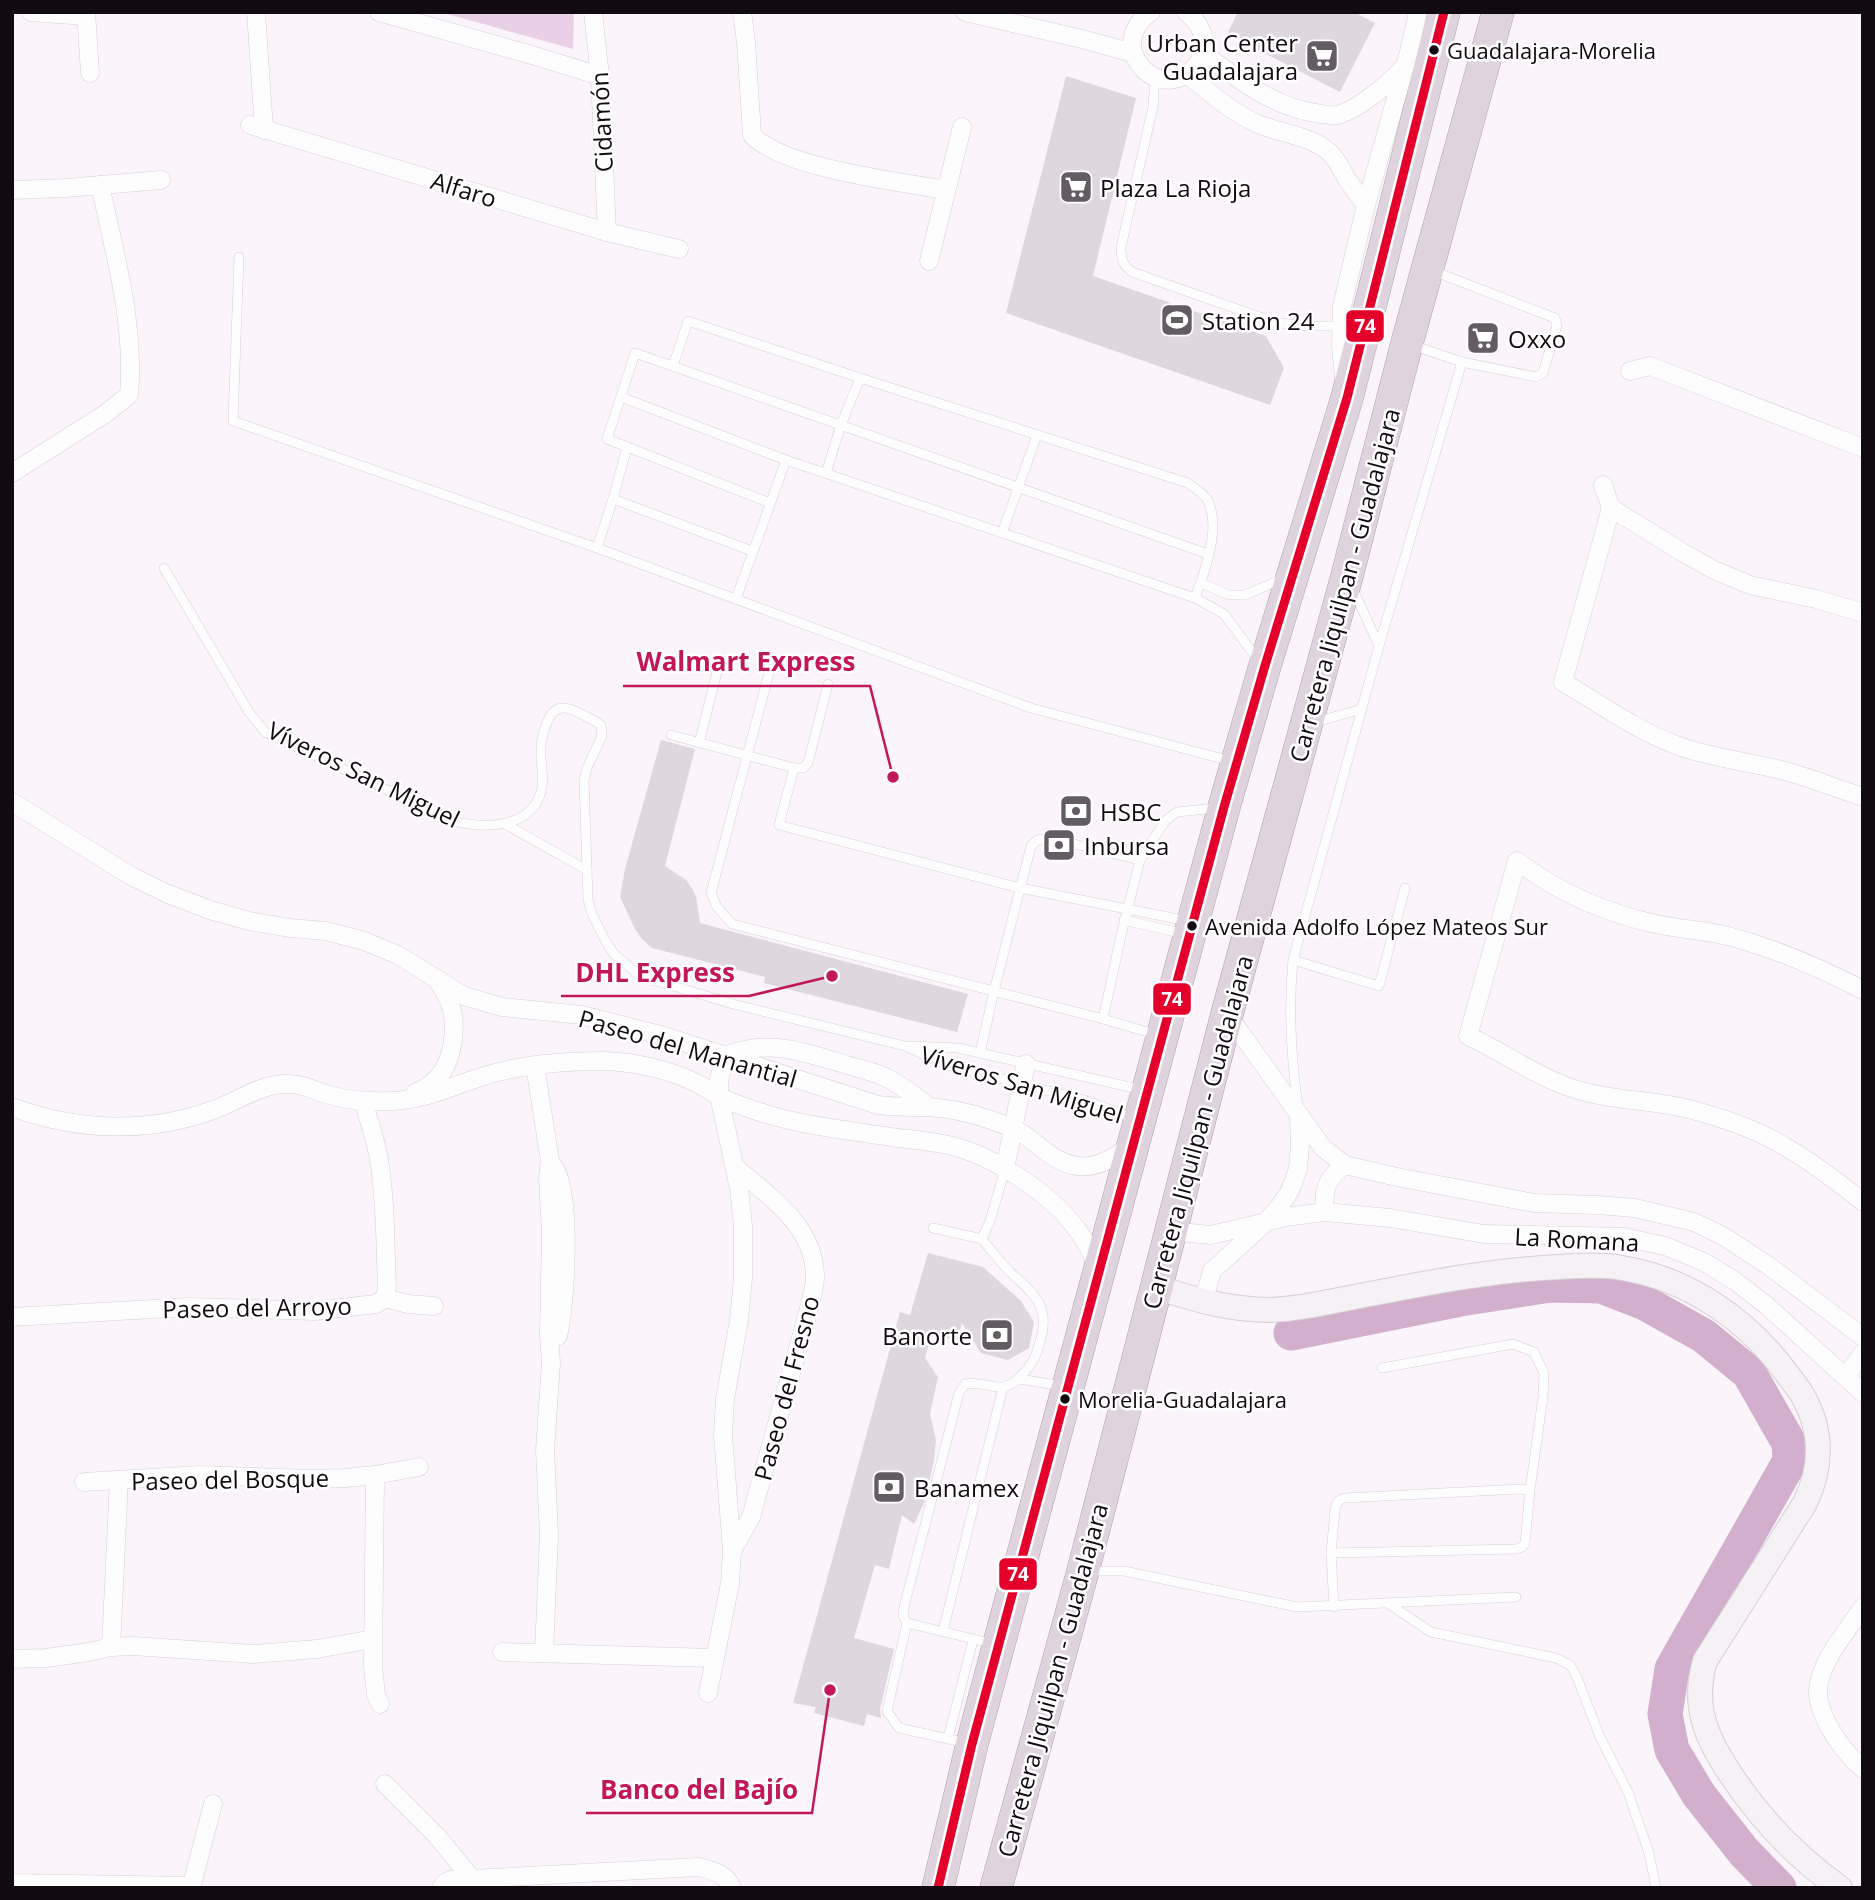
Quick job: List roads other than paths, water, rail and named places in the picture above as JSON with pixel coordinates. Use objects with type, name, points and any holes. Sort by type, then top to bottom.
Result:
[{"type":"highway","name":"Carretera Jiquilpan - Guadalajara","points":[[938,1888],[960,1741],[986,1643],[1068,1387],[1224,807],[1347,398],[1353,326],[1444,12]]},
{"type":"highway","name":"Carretera Jiquilpan - Guadalajara","points":[[996,1888],[1083,1571],[1227,1014],[1498,12]]},
{"type":"street","points":[[32,12],[86,14],[90,72]]},
{"type":"street","name":"Alfaro","points":[[256,12],[257,127],[607,232],[679,249]]},
{"type":"street","points":[[379,12],[600,76]]},
{"type":"street","name":"Cidamón","points":[[593,12],[600,76],[607,232]]},
{"type":"street","points":[[742,12],[752,135],[761,145],[816,166],[946,190]]},
{"type":"street","points":[[965,12],[1133,53]]},
{"type":"street","points":[[1146,13],[1134,32],[1133,53],[1146,72],[1166,79],[1187,74],[1203,53],[1201,30],[1186,12]]},
{"type":"street","points":[[1353,326],[1342,306],[1418,12]]},
{"type":"street","points":[[1203,53],[1254,90],[1298,110],[1336,115],[1365,100],[1405,66]]},
{"type":"street","points":[[1187,74],[1211,95],[1258,124],[1321,146],[1338,162],[1366,205]]},
{"type":"street","points":[[1240,114],[1254,90]]},
{"type":"street","points":[[929,261],[962,127]]},
{"type":"street","points":[[12,190],[161,180]]},
{"type":"street","points":[[12,473],[105,414],[129,395],[129,325],[100,185]]},
{"type":"street","points":[[1630,371],[1650,366],[1863,448]]},
{"type":"street","points":[[1604,485],[1611,508],[1556,685],[1677,746],[1778,769],[1863,797]]},
{"type":"street","points":[[1611,508],[1714,570],[1750,585],[1816,599],[1863,613]]},
{"type":"street","name":"Paseo del Manantial","points":[[12,802],[131,876],[168,894],[210,910],[249,920],[290,928],[326,931],[364,940],[398,955],[464,996],[502,1007],[582,1015],[664,1036],[878,1105],[900,1108],[929,1107],[992,1120],[1013,1128],[1049,1155],[1077,1166],[1103,1163],[1123,1151],[1141,1118]]},
{"type":"street","points":[[1863,990],[1796,959],[1733,937],[1657,925],[1603,908],[1541,879],[1517,861],[1468,1036],[1539,1075],[1565,1086],[1593,1094],[1689,1109],[1751,1131],[1783,1145],[1863,1202]]},
{"type":"street","points":[[396,1101],[428,1087],[444,1070],[450,1052],[454,1029],[451,1005],[436,977]]},
{"type":"street","name":"La Romana","points":[[1227,1014],[1323,1148],[1345,1165],[1534,1203],[1635,1208],[1694,1222],[1723,1236],[1769,1266],[1863,1337]]},
{"type":"street","points":[[725,1056],[753,1047],[779,1046],[808,1053],[886,1077],[910,1091],[929,1107]]},
{"type":"street","name":"Paseo del Fresno","points":[[708,1693],[730,1584],[732,1551],[723,1435],[725,1399],[739,1321],[743,1278],[743,1226],[735,1167],[719,1096],[719,1080],[725,1056]]},
{"type":"street","name":"Paseo del Manantial","points":[[13,1107],[51,1120],[96,1127],[147,1126],[184,1120],[256,1091],[281,1084],[305,1085],[329,1095],[363,1101],[396,1101],[441,1092],[480,1077],[535,1066],[608,1061],[653,1068],[694,1082],[719,1096],[762,1113],[797,1123],[953,1146],[978,1154],[1033,1187],[1053,1204],[1072,1223],[1099,1269]]},
{"type":"street","points":[[1005,1169],[1026,1064]]},
{"type":"street","points":[[535,1066],[550,1161],[558,1174],[564,1211],[566,1256],[564,1302],[551,1363],[545,1450],[549,1535],[544,1653]]},
{"type":"street","name":"Paseo del Arroyo","points":[[12,1317],[190,1307],[316,1311],[376,1304],[385,1298],[387,1287],[384,1203],[380,1161],[363,1101]]},
{"type":"street","points":[[1203,1302],[1212,1271],[1266,1222],[1290,1191],[1298,1169],[1299,1115]]},
{"type":"street","points":[[1325,1212],[1327,1184],[1334,1172],[1345,1165]]},
{"type":"street","name":"Paseo del Fresno","points":[[732,1551],[751,1517],[815,1277],[811,1253],[804,1235],[791,1215],[735,1167]]},
{"type":"street","name":"La Romana","points":[[1170,1231],[1211,1235],[1285,1217],[1325,1212],[1390,1218],[1484,1234],[1624,1237],[1665,1246],[1703,1262],[1735,1281],[1766,1305],[1863,1394]]},
{"type":"street","points":[[1156,1287],[1203,1302],[1245,1309],[1273,1310],[1472,1275],[1546,1268],[1621,1267],[1662,1278],[1696,1292],[1728,1313],[1780,1364],[1804,1397],[1818,1443],[1818,1465],[1814,1484],[1805,1503],[1705,1661],[1701,1676],[1701,1708],[1705,1726],[1714,1745],[1740,1788],[1776,1833],[1840,1888]]},
{"type":"street","points":[[385,1298],[408,1304],[434,1306]]},
{"type":"street","points":[[1845,1377],[1863,1353]]},
{"type":"street","name":"Paseo del Bosque","points":[[84,1482],[199,1475],[311,1479],[375,1475],[419,1467]]},
{"type":"street","points":[[375,1475],[373,1639],[376,1695],[380,1704]]},
{"type":"street","points":[[111,1647],[119,1480]]},
{"type":"street","points":[[1863,1607],[1831,1653],[1817,1692],[1820,1707],[1831,1730],[1851,1758],[1863,1769]]},
{"type":"street","points":[[12,1659],[46,1658],[111,1647],[253,1654],[317,1649],[373,1639]]},
{"type":"street","points":[[502,1652],[715,1658]]},
{"type":"street","points":[[385,1784],[438,1836],[472,1879]]},
{"type":"street","points":[[12,1883],[191,1887],[213,1804]]},
{"type":"street","points":[[441,1888],[446,1882],[472,1879],[699,1867],[720,1873],[732,1888]]},
{"type":"lane","points":[[1155,77],[1153,107],[1121,247],[1124,266],[1132,272],[1274,322],[1303,326],[1353,326]]},
{"type":"lane","points":[[239,257],[233,421],[597,548],[1031,708],[1238,763]]},
{"type":"lane","points":[[1407,343],[1462,362],[1536,377],[1543,373],[1557,325],[1555,318],[1427,269]]},
{"type":"lane","points":[[673,366],[688,321],[1188,482],[1208,499],[1214,523],[1201,583],[1195,598]]},
{"type":"lane","points":[[770,503],[607,439],[635,353],[1208,554]]},
{"type":"lane","points":[[1299,1115],[1291,1046],[1290,998],[1293,960],[1379,646],[1462,362]]},
{"type":"lane","points":[[825,473],[860,378]]},
{"type":"lane","points":[[621,397],[786,460],[1195,598],[1224,614],[1264,668]]},
{"type":"lane","points":[[1002,533],[1037,435]]},
{"type":"lane","points":[[597,548],[628,447]]},
{"type":"lane","points":[[736,599],[786,460]]},
{"type":"lane","points":[[613,499],[752,551]]},
{"type":"lane","name":"Víveros San Miguel","points":[[164,568],[249,712],[265,732],[441,817],[478,826],[517,821],[536,802],[541,790],[541,744],[549,718],[556,709],[564,707],[600,724],[603,729],[602,736],[584,781],[588,899],[598,928],[614,954],[640,976],[733,1004],[905,1046],[947,1065],[1084,1100],[1141,1118]]},
{"type":"lane","points":[[1201,583],[1229,595],[1245,595],[1293,574]]},
{"type":"lane","points":[[1347,576],[1379,646]]},
{"type":"lane","points":[[699,743],[720,660]]},
{"type":"lane","points":[[771,669],[711,893],[732,924],[1103,1019],[1163,1037]]},
{"type":"lane","points":[[671,735],[794,768],[803,768],[808,763],[828,684]]},
{"type":"lane","points":[[1307,724],[1362,709]]},
{"type":"lane","points":[[794,768],[779,824],[1020,888],[1127,908],[1192,928]]},
{"type":"lane","points":[[1103,1019],[1140,860],[1165,821],[1178,811],[1224,807]]},
{"type":"lane","points":[[505,824],[587,870]]},
{"type":"lane","points":[[980,1053],[1031,846],[1037,840],[1049,838],[1140,860]]},
{"type":"lane","points":[[1293,960],[1379,986],[1405,888]]},
{"type":"lane","points":[[1124,920],[1192,928]]},
{"type":"lane","name":"Víveros San Miguel","points":[[905,1046],[958,1048],[1026,1064],[1141,1118]]},
{"type":"lane","points":[[982,1239],[1005,1169]]},
{"type":"lane","points":[[933,1228],[982,1239],[997,1258],[1030,1289],[1040,1303],[1043,1317],[1041,1338],[1033,1361],[1019,1379],[1003,1387],[976,1382],[965,1384],[959,1393],[904,1607],[903,1616],[907,1623],[887,1711],[899,1728],[960,1741]]},
{"type":"lane","points":[[1331,1553],[1516,1549],[1525,1543],[1543,1396],[1544,1373],[1534,1352],[1513,1344],[1382,1368]]},
{"type":"lane","points":[[1019,1379],[1068,1387]]},
{"type":"lane","points":[[943,1631],[1003,1387]]},
{"type":"lane","points":[[1334,1607],[1331,1553],[1336,1505],[1340,1500],[1530,1490]]},
{"type":"lane","points":[[1083,1571],[1124,1571],[1297,1608],[1516,1597]]},
{"type":"lane","points":[[1389,1604],[1431,1632],[1556,1658],[1570,1665],[1600,1737],[1628,1792],[1649,1853],[1656,1888]]},
{"type":"lane","points":[[907,1623],[986,1643]]},
{"type":"waterway","points":[[1291,1333],[1460,1299],[1550,1285],[1601,1286],[1645,1303],[1704,1336],[1749,1373],[1789,1443],[1790,1461],[1672,1669],[1665,1714],[1672,1750],[1699,1795],[1744,1852],[1779,1888]]},
{"type":"place","name":"Guadalajara-Morelia","points":[[1434,50]]},
{"type":"place","name":"Urban Center Guadalajara","points":[[1322,56]]},
{"type":"place","name":"Plaza La Rioja","points":[[1076,187]]},
{"type":"place","name":"Station 24","points":[[1177,320]]},
{"type":"place","name":"Oxxo","points":[[1483,338]]},
{"type":"place","name":"Walmart Express","points":[[893,777]]},
{"type":"place","name":"HSBC","points":[[1076,811]]},
{"type":"place","name":"Inbursa","points":[[1059,845]]},
{"type":"place","name":"Avenida Adolfo López Mateos Sur","points":[[1192,926]]},
{"type":"place","name":"DHL Express","points":[[832,976]]},
{"type":"place","name":"Banorte","points":[[997,1335]]},
{"type":"place","name":"Morelia-Guadalajara","points":[[1065,1399]]},
{"type":"place","name":"Banamex","points":[[889,1487]]},
{"type":"place","name":"Banco del Bajío","points":[[830,1690]]}]
